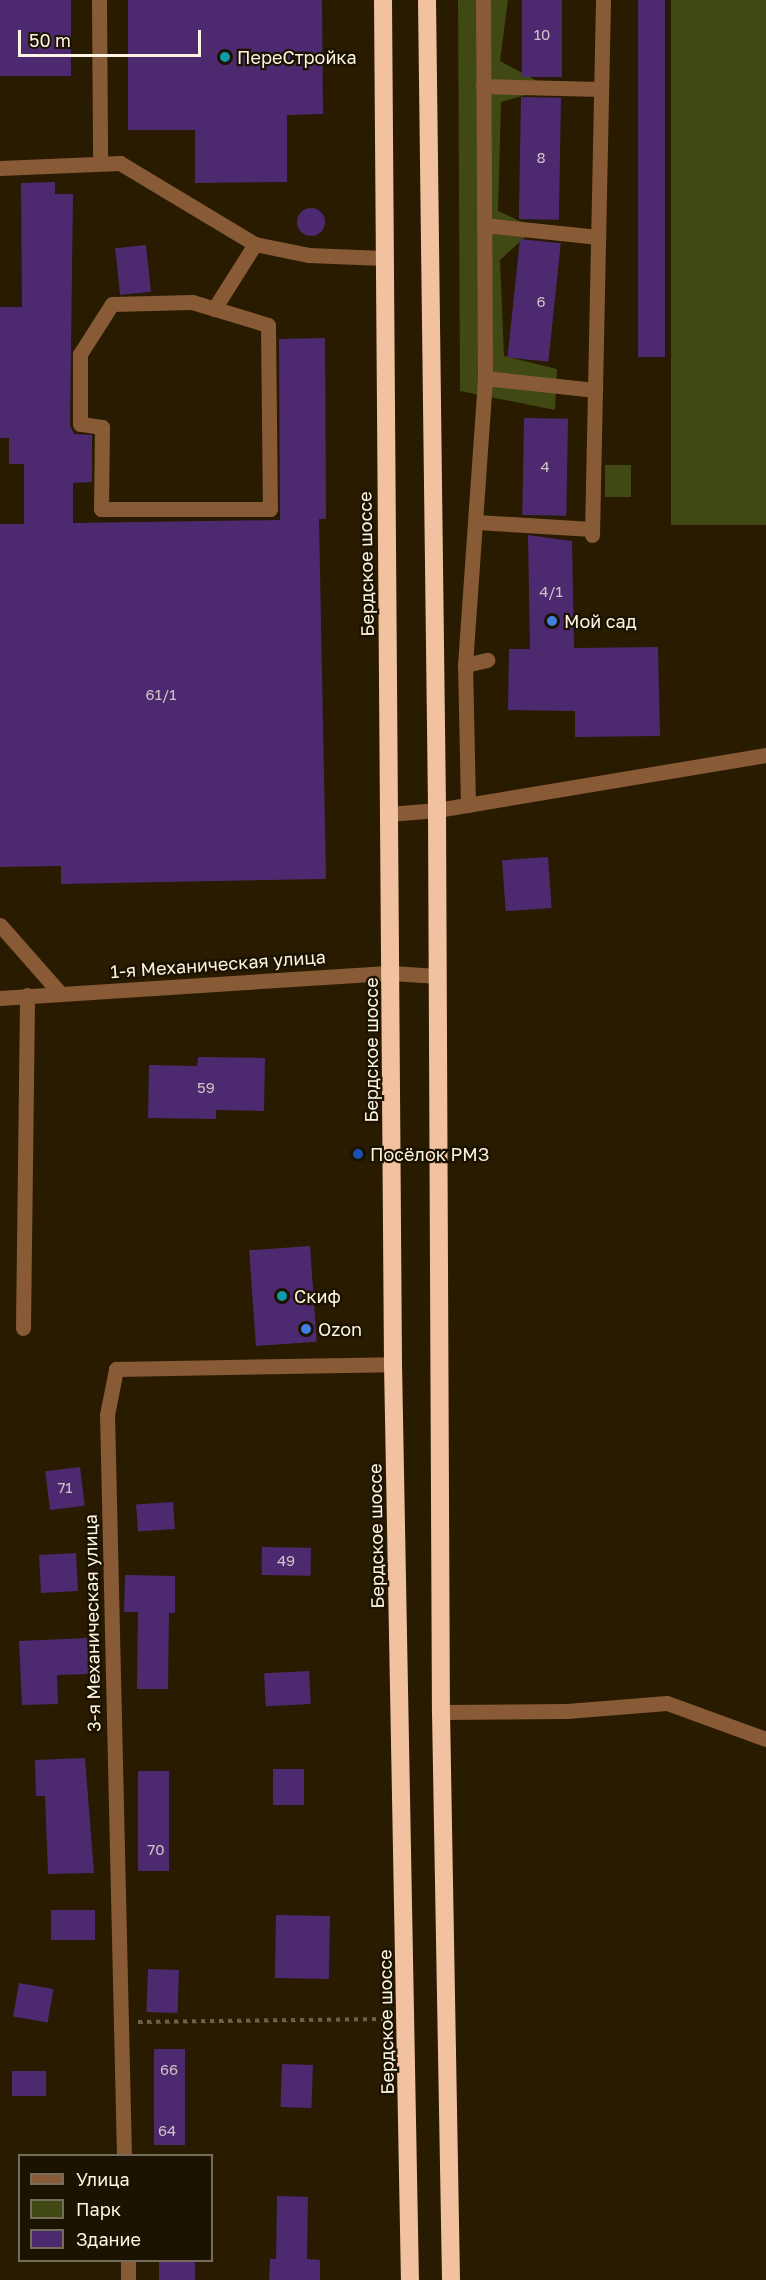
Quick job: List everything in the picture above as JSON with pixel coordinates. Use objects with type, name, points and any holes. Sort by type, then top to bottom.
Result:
[{"type":"highway","name":"Бердское шоссе","points":[[383,0],[383,258],[390,814],[393,1364],[407,2019],[410,2280]]},
{"type":"highway","points":[[427,0],[437,810],[441,1712],[451,2280]]},
{"type":"street","points":[[99,0],[100,163]]},
{"type":"street","points":[[468,805],[465,665],[477,522],[485,378],[483,0]]},
{"type":"street","points":[[477,522],[592,532],[603,0]]},
{"type":"street","points":[[483,86],[601,89]]},
{"type":"street","points":[[0,168],[120,163],[255,244],[308,255],[383,258]]},
{"type":"street","points":[[484,225],[598,237]]},
{"type":"street","points":[[214,309],[255,244]]},
{"type":"street","points":[[192,302],[214,309],[268,325],[270,509],[101,509],[102,427],[80,424],[80,354],[112,304],[192,302]]},
{"type":"street","points":[[485,378],[595,390]]},
{"type":"street","points":[[465,665],[487,660]]},
{"type":"street","points":[[390,814],[437,810],[766,755]]},
{"type":"street","points":[[0,925],[60,993]]},
{"type":"street","name":"1-я Механическая улица","points":[[0,998],[391,973],[438,976]]},
{"type":"street","points":[[23,1328],[27,995]]},
{"type":"street","name":"3-я Механическая улица","points":[[124,2154],[107,1415],[116,1369],[393,1364]]},
{"type":"street","points":[[441,1712],[567,1711],[667,1703],[766,1739]]},
{"type":"street","points":[[128,2262],[128,2280]]},
{"type":"path","points":[[120,2022],[407,2019]]},
{"type":"green space","points":[[458,0],[508,0],[500,61],[550,88],[501,102],[498,211],[535,228],[500,260],[504,356],[557,369],[555,410],[460,391]]},
{"type":"green space","points":[[671,0],[766,0],[766,525],[671,525]]},
{"type":"green space","points":[[605,465],[631,465],[631,497],[605,497]]},
{"type":"building","points":[[0,0],[71,0],[71,76],[0,76]]},
{"type":"building","name":"ПереСтройка","points":[[128,0],[322,0],[323,114],[287,115],[287,182],[195,183],[195,130],[128,130]]},
{"type":"building","points":[[522,0],[562,0],[562,77],[522,77]]},
{"type":"building","points":[[638,0],[665,0],[665,357],[638,357]]},
{"type":"building","points":[[521,97],[561,98],[559,220],[519,219]]},
{"type":"building","points":[[55,182],[55,194],[73,194],[70,425],[74,434],[92,435],[92,482],[73,483],[73,523],[280,520],[279,339],[325,338],[326,519],[319,519],[326,879],[61,884],[61,866],[0,867],[0,524],[24,524],[24,464],[9,464],[9,438],[0,438],[0,307],[22,307],[21,183]]},
{"type":"building","points":[[311,208],[321,212],[325,222],[321,232],[311,236],[301,232],[297,222],[301,212]]},
{"type":"building","points":[[520,239],[561,243],[548,362],[508,357]]},
{"type":"building","points":[[146,245],[151,292],[120,295],[115,248]]},
{"type":"building","points":[[524,418],[568,419],[566,516],[522,515]]},
{"type":"building","points":[[528,535],[572,541],[574,648],[658,647],[660,736],[575,737],[575,711],[508,710],[509,649],[530,649]]},
{"type":"building","points":[[548,857],[552,908],[506,911],[502,860]]},
{"type":"building","points":[[198,1057],[265,1058],[264,1111],[216,1110],[216,1119],[148,1118],[149,1065],[197,1066]]},
{"type":"building","name":"Скиф","points":[[310,1246],[317,1342],[256,1346],[249,1250]]},
{"type":"building","points":[[80,1467],[85,1506],[50,1510],[45,1471]]},
{"type":"building","points":[[173,1502],[175,1529],[138,1532],[136,1505]]},
{"type":"building","points":[[262,1547],[311,1548],[311,1576],[262,1575]]},
{"type":"building","points":[[76,1553],[78,1591],[41,1593],[39,1555]]},
{"type":"building","points":[[125,1575],[175,1576],[175,1613],[169,1613],[168,1689],[137,1689],[138,1612],[124,1612]]},
{"type":"building","points":[[88,1638],[89,1674],[57,1675],[58,1704],[22,1705],[19,1641]]},
{"type":"building","points":[[309,1671],[311,1704],[266,1706],[264,1673]]},
{"type":"building","points":[[85,1758],[94,1873],[48,1874],[45,1796],[36,1796],[35,1760]]},
{"type":"building","points":[[273,1769],[304,1769],[304,1805],[273,1805]]},
{"type":"building","points":[[138,1771],[169,1771],[169,1871],[138,1871]]},
{"type":"building","points":[[51,1910],[95,1910],[95,1940],[51,1940]]},
{"type":"building","points":[[276,1915],[330,1916],[329,1979],[275,1978]]},
{"type":"building","points":[[148,1969],[179,1970],[177,2013],[146,2012]]},
{"type":"building","points":[[19,1983],[53,1989],[48,2023],[13,2016]]},
{"type":"building","points":[[154,2049],[185,2049],[185,2145],[154,2145]]},
{"type":"building","points":[[282,2064],[313,2065],[311,2108],[280,2107]]},
{"type":"building","points":[[12,2071],[46,2071],[46,2096],[12,2096]]},
{"type":"building","points":[[277,2196],[308,2197],[307,2259],[320,2260],[320,2280],[269,2280],[270,2259],[276,2259]]},
{"type":"building","points":[[159,2262],[195,2262],[195,2280],[159,2280]]},
{"type":"place","name":"ПереСтройка","points":[[225,57]]},
{"type":"place","name":"Мой сад","points":[[552,621]]},
{"type":"place","name":"Посёлок РМЗ","points":[[358,1154]]},
{"type":"place","name":"Скиф","points":[[282,1296]]},
{"type":"place","name":"Ozon","points":[[306,1329]]}]
